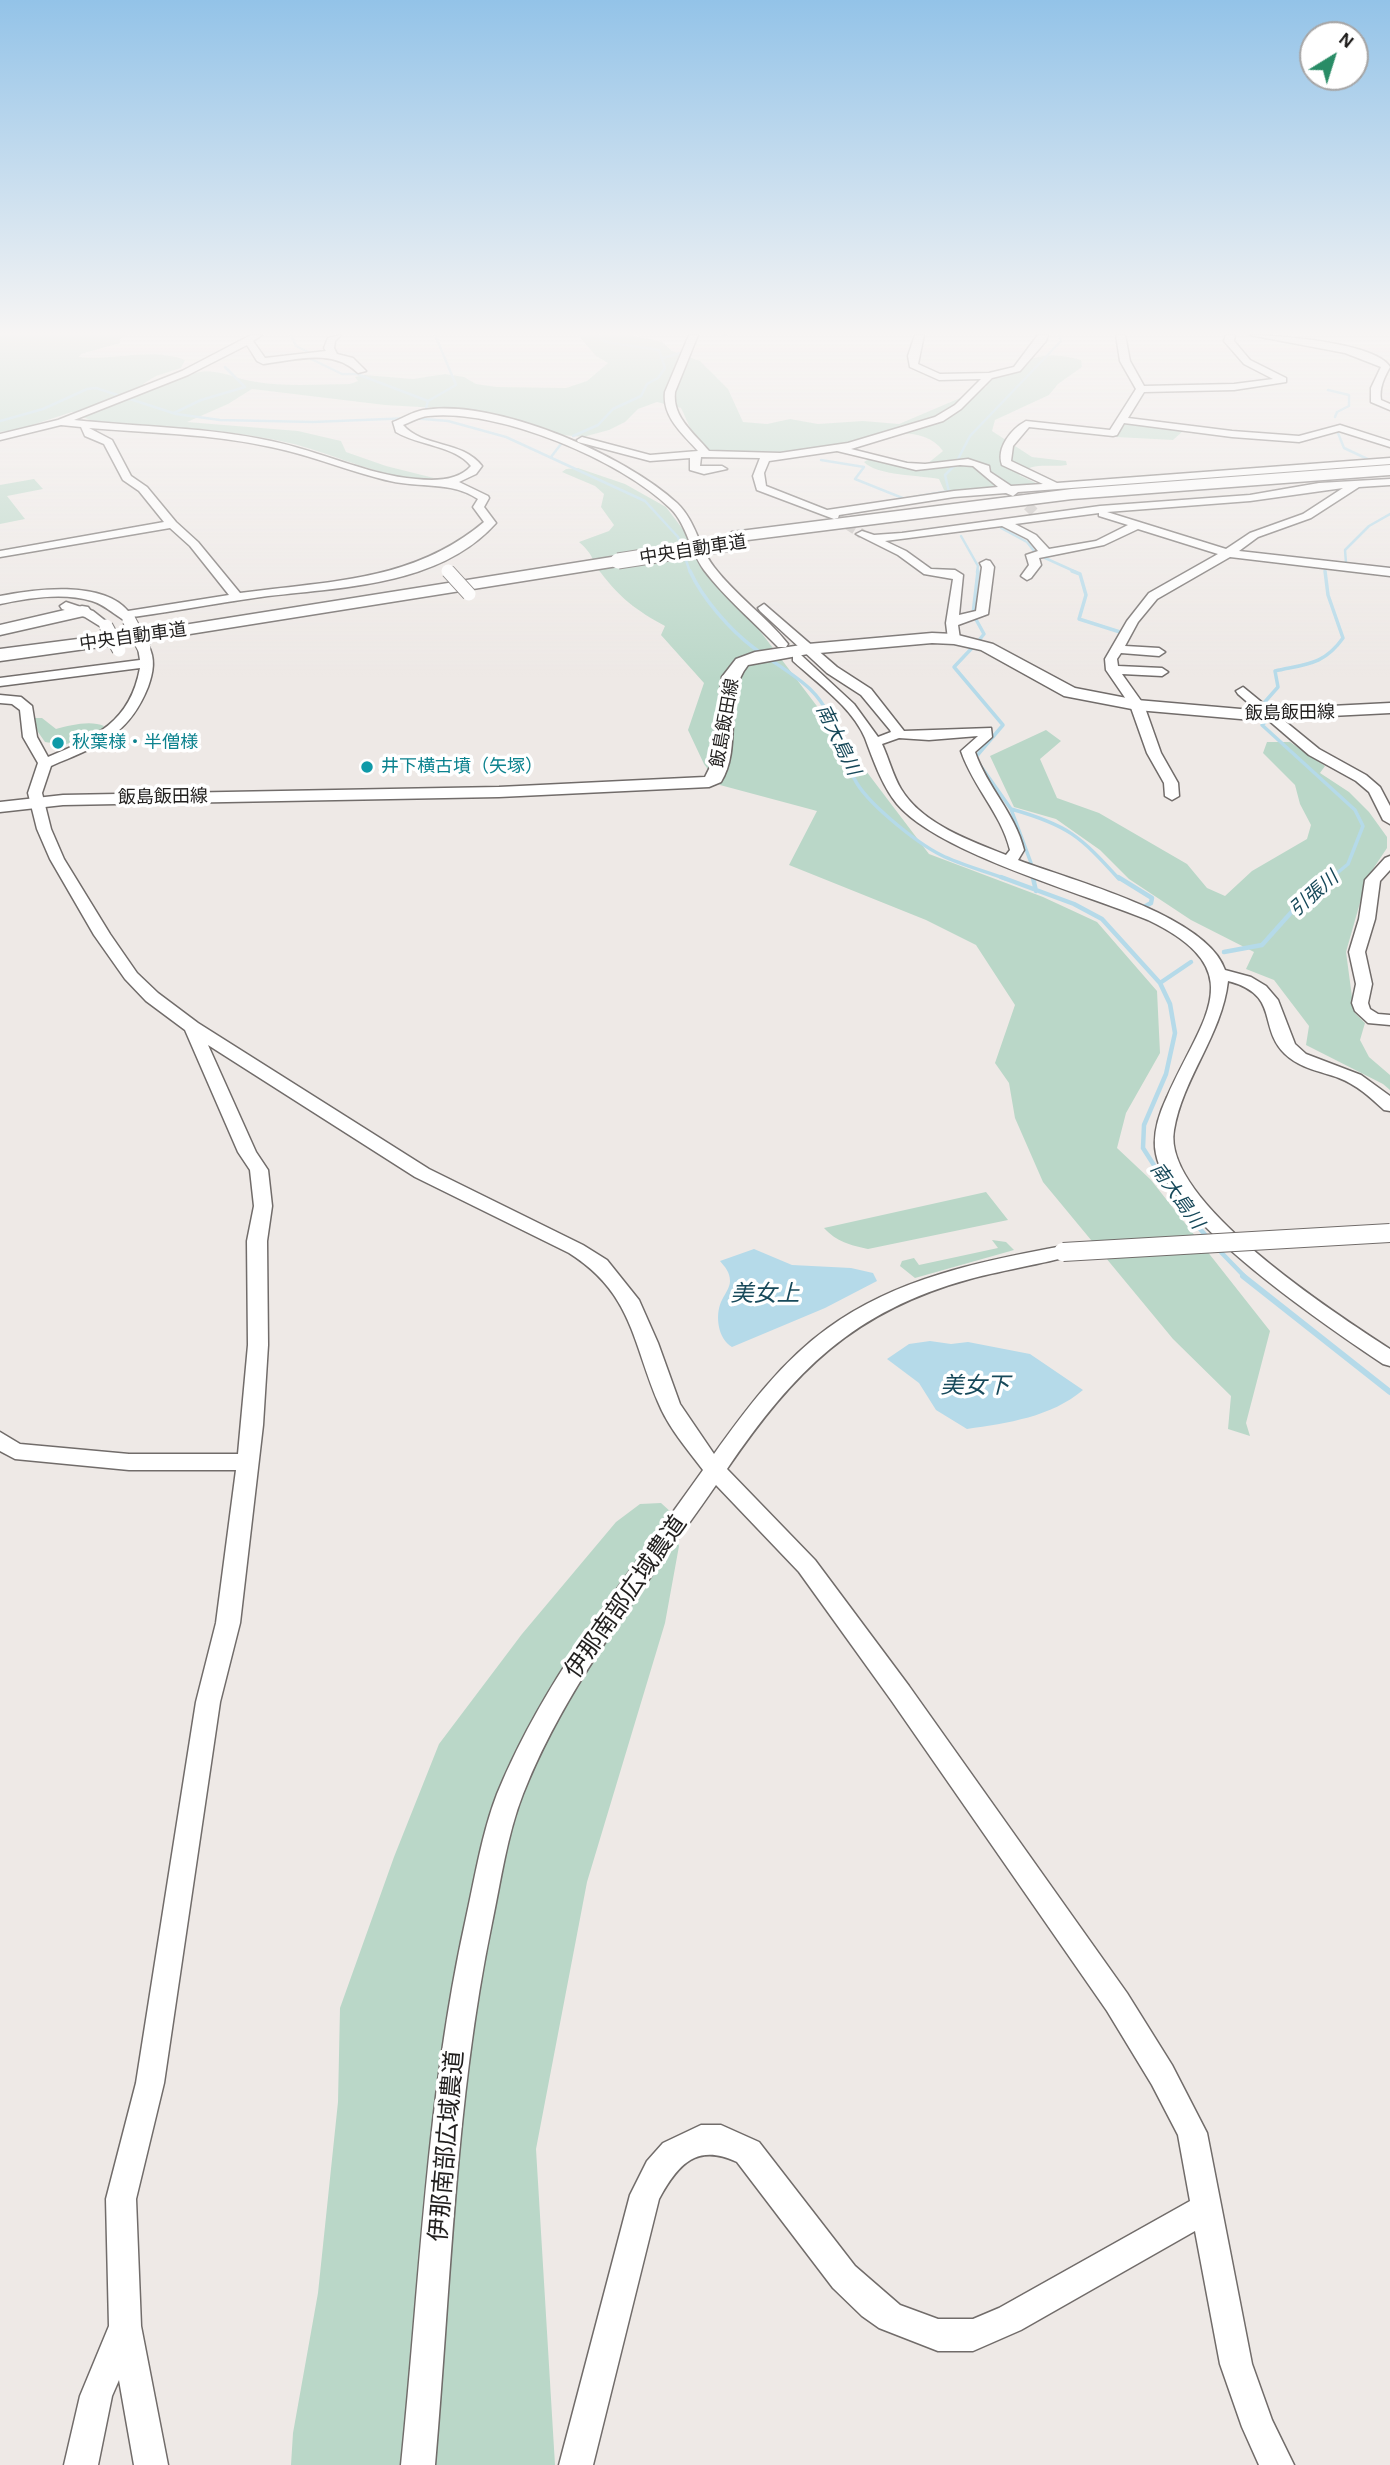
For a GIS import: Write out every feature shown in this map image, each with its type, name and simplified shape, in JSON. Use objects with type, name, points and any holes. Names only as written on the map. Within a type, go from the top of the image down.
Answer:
[{"type":"highway","name":"中央自動車道","points":[[32,647],[275,616],[736,540],[1388,465]]},
{"type":"highway","points":[[0,631],[82,611]]},
{"type":"highway","points":[[0,647],[32,647]]},
{"type":"highway","points":[[0,656],[32,647]]},
{"type":"main road","name":"飯島飯田線","points":[[0,807],[35,801],[499,792],[709,782],[715,778],[720,765],[730,677],[742,662],[779,649],[802,654],[932,638],[953,631],[997,650],[1070,692],[1137,705],[1269,715],[1390,708]]},
{"type":"street","points":[[112,450],[127,478],[143,489],[194,544],[237,597]]},
{"type":"street","points":[[296,450],[413,482],[446,481],[475,470],[477,466],[473,460],[451,450]]},
{"type":"street","points":[[586,450],[629,471],[674,505],[688,523],[706,565],[779,649]]},
{"type":"street","points":[[617,450],[650,458],[778,455]]},
{"type":"street","points":[[699,450],[701,455]]},
{"type":"street","points":[[819,450],[765,458],[756,470],[761,488],[830,514],[954,494],[1013,492],[1056,485],[1130,483],[1388,465]]},
{"type":"street","points":[[837,450],[918,468],[959,461],[985,468],[1130,483]]},
{"type":"street","points":[[1006,450],[1006,463],[1056,485]]},
{"type":"street","points":[[701,455],[694,468],[704,471],[722,469]]},
{"type":"street","points":[[756,470],[779,468]]},
{"type":"street","points":[[985,468],[985,472],[1013,492]]},
{"type":"street","points":[[128,618],[237,597],[373,578],[438,559],[464,545],[490,523],[478,507],[484,498],[446,481]]},
{"type":"street","points":[[953,631],[959,578],[955,574],[928,572],[902,553],[867,536],[1005,523],[1038,514],[1250,498],[1319,486],[1390,482]]},
{"type":"street","points":[[1172,796],[1171,783],[1154,753],[1137,705],[1112,670],[1111,659],[1133,621],[1153,596],[1254,535],[1307,516],[1356,484]]},
{"type":"street","points":[[1092,511],[1228,553],[1390,572]]},
{"type":"street","points":[[1005,523],[1032,537],[1046,554]]},
{"type":"street","points":[[0,554],[173,524]]},
{"type":"street","points":[[1027,576],[1035,565],[1032,555],[1089,548],[1120,536],[1138,524]]},
{"type":"street","points":[[438,559],[469,594]]},
{"type":"street","points":[[953,631],[968,616],[982,614],[988,567],[986,563]]},
{"type":"street","points":[[733,577],[866,727],[895,793],[911,810],[953,836],[1167,925],[1206,951],[1220,974],[1215,1014],[1169,1114],[1163,1144],[1173,1175],[1197,1204],[1260,1264],[1320,1314],[1390,1359]]},
{"type":"street","points":[[0,600],[33,593],[86,596],[108,602],[128,618],[144,648],[147,663],[130,713],[119,728],[45,764],[36,784],[35,801],[57,859],[102,935],[131,976],[152,997],[192,1027],[422,1173],[576,1249],[600,1265],[629,1300],[648,1343],[669,1404],[684,1430],[715,1469],[807,1566],[900,1693],[1117,2002],[1162,2075],[1192,2133],[1236,2364],[1258,2427],[1277,2465]]},
{"type":"street","points":[[944,605],[949,598],[956,597]]},
{"type":"street","points":[[0,614],[39,604],[61,605],[82,611],[106,626],[119,650],[117,657],[104,662],[0,676]]},
{"type":"street","points":[[1118,649],[1159,652]]},
{"type":"street","points":[[802,654],[866,692],[897,729],[898,734]]},
{"type":"street","points":[[0,682],[30,676],[147,663]]},
{"type":"street","points":[[1112,670],[1162,672]]},
{"type":"street","points":[[1243,691],[1314,752],[1361,778],[1375,790],[1390,820]]},
{"type":"street","points":[[0,699],[16,700],[25,705],[30,737],[45,764]]},
{"type":"street","points":[[873,743],[898,734],[914,738],[986,731],[985,737],[968,751],[971,763],[1006,815],[1017,850],[1010,860]]},
{"type":"street","points":[[1390,862],[1373,880],[1367,919],[1357,952],[1364,984],[1360,1003],[1363,1011],[1374,1019],[1390,1020]]},
{"type":"street","points":[[1220,974],[1254,984],[1268,994],[1288,1046],[1300,1058],[1362,1082],[1390,1106]]},
{"type":"street","points":[[151,2465],[125,2326],[121,2199],[150,2083],[208,1702],[228,1623],[252,1425],[258,1345],[257,1241],[263,1206],[258,1170],[192,1027]]},
{"type":"street","name":"伊那南部広域農道","points":[[418,2465],[430,2354],[447,2109],[469,1960],[509,1796],[554,1701],[593,1640],[775,1390],[810,1352],[846,1327],[916,1290],[991,1267],[1063,1252],[1390,1233]]},
{"type":"street","points":[[0,1440],[15,1451],[129,1462],[246,1462]]},
{"type":"street","points":[[576,2465],[645,2195],[658,2171],[674,2153],[701,2139],[721,2139],[748,2152],[844,2277],[873,2305],[890,2317],[938,2335],[973,2335],[1010,2319],[1208,2207]]},
{"type":"street","points":[[81,2465],[96,2396],[125,2326]]},
{"type":"green space","points":[[314,450],[345,450],[386,466],[434,478],[418,479],[382,472]]},
{"type":"green space","points":[[708,450],[801,450],[755,454],[719,454]]},
{"type":"green space","points":[[1021,450],[1032,457],[1066,461],[1067,465],[1035,466],[1024,471],[1019,475],[1038,484],[1031,486],[955,493],[944,490],[939,479],[879,470],[864,462],[886,458],[927,464],[943,451]]},
{"type":"green space","points":[[578,468],[625,484],[666,507],[929,854],[1043,897],[1097,922],[1157,991],[1160,1053],[1126,1113],[1117,1148],[1151,1180],[1270,1331],[1246,1423],[1250,1436],[1228,1429],[1231,1396],[1173,1339],[1043,1182],[1015,1118],[1009,1083],[995,1063],[1015,1005],[976,945],[926,920],[789,865],[817,811],[720,785],[704,764],[688,730],[704,683],[661,635],[665,626],[622,597],[579,542],[609,531],[614,525],[601,507],[604,494],[595,486],[562,472]]},
{"type":"green space","points":[[34,479],[43,489],[7,496],[25,519],[0,524],[0,485]]},
{"type":"green space","points":[[33,718],[42,718],[56,729],[87,723],[104,726],[101,731],[64,745],[45,742]]},
{"type":"green space","points":[[1046,730],[1061,741],[1040,759],[1057,798],[1099,813],[1187,864],[1207,888],[1225,896],[1252,871],[1307,839],[1311,825],[1300,804],[1295,785],[1263,753],[1267,742],[1290,742],[1325,766],[1320,773],[1349,792],[1369,812],[1387,837],[1387,848],[1367,878],[1346,952],[1354,1012],[1365,1023],[1360,1040],[1369,1057],[1390,1075],[1390,1090],[1306,1045],[1309,1026],[1274,980],[1246,969],[1254,952],[1191,920],[1129,879],[1100,850],[1056,819],[1014,807],[990,756]]},
{"type":"green space","points":[[986,1192],[1008,1220],[868,1249],[844,1242],[824,1228]]},
{"type":"green space","points":[[992,1240],[1006,1242],[1014,1250],[915,1278],[900,1266],[902,1261],[914,1258],[919,1265],[998,1248]]},
{"type":"green space","points":[[661,1503],[672,1513],[679,1546],[665,1623],[587,1882],[536,2149],[555,2465],[291,2465],[293,2433],[318,2293],[338,2102],[340,2008],[394,1857],[439,1744],[522,1634],[616,1522],[640,1504]]},
{"type":"water","name":"美女上","points":[[754,1249],[792,1265],[851,1268],[873,1273],[877,1281],[825,1308],[732,1347],[724,1339],[718,1320],[719,1308],[730,1281],[728,1272],[720,1261]]},
{"type":"water","name":"美女下","points":[[930,1341],[951,1344],[968,1342],[1030,1354],[1083,1390],[1043,1413],[967,1429],[936,1410],[919,1383],[887,1359],[909,1344]]},
{"type":"waterway","name":"南大島川","points":[[534,450],[645,501],[678,537],[690,572]]},
{"type":"waterway","points":[[551,457],[556,450]]},
{"type":"waterway","points":[[958,459],[963,450]]},
{"type":"waterway","name":"引張川","points":[[1348,450],[1374,462]]},
{"type":"waterway","points":[[821,460],[864,467],[855,479],[905,499]]},
{"type":"waterway","points":[[949,491],[945,475],[954,466]]},
{"type":"waterway","points":[[914,497],[949,491]]},
{"type":"waterway","name":"引張川","points":[[1342,565],[1346,563],[1345,550],[1369,526],[1390,514]]},
{"type":"waterway","points":[[1001,528],[1027,542],[1034,551]]},
{"type":"waterway","points":[[961,536],[978,566],[977,572]]},
{"type":"waterway","points":[[1045,558],[1076,572]]},
{"type":"waterway","name":"南大島川","points":[[690,571],[709,602],[736,632],[803,683],[819,699],[831,720],[854,778],[880,810],[906,832],[941,855],[1006,879]]},
{"type":"waterway","points":[[978,571],[973,614],[984,634],[980,639]]},
{"type":"waterway","points":[[1072,571],[1080,574],[1086,595],[1079,619],[1120,632]]},
{"type":"waterway","name":"引張川","points":[[1268,708],[1263,704],[1278,687],[1275,671],[1314,662],[1329,654],[1343,638],[1328,595],[1325,571]]},
{"type":"waterway","points":[[972,648],[954,667],[1003,725],[975,758],[1011,809]]},
{"type":"waterway","name":"引張川","points":[[1268,720],[1262,725],[1355,810],[1363,826],[1348,864],[1330,879]]},
{"type":"waterway","points":[[1011,809],[1046,821],[1072,834],[1094,852],[1119,879]]},
{"type":"waterway","points":[[1011,809],[1031,863]]},
{"type":"waterway","name":"南大島川","points":[[1001,877],[1036,890]]},
{"type":"waterway","points":[[1118,877],[1152,898],[1151,903],[1144,907]]},
{"type":"waterway","name":"引張川","points":[[1224,952],[1262,945],[1296,907],[1332,877]]},
{"type":"waterway","points":[[1033,878],[1036,890]]},
{"type":"waterway","name":"南大島川","points":[[1036,890],[1074,904],[1102,919],[1160,983]]},
{"type":"waterway","name":"引張川","points":[[1160,983],[1191,962]]},
{"type":"waterway","name":"南大島川","points":[[1160,983],[1170,1004],[1175,1033],[1166,1074],[1144,1125],[1143,1148],[1182,1209],[1209,1239]]},
{"type":"waterway","name":"南大島川","points":[[1215,1246],[1245,1277]]},
{"type":"waterway","name":"南大島川","points":[[1243,1276],[1390,1392]]},
{"type":"tunnel","points":[[1017,495],[1034,512]]},
{"type":"tunnel","points":[[834,516],[862,534]]},
{"type":"place","name":"秋葉様・半僧様","points":[[58,743]]},
{"type":"place","name":"井下横古墳（矢塚）","points":[[367,767]]}]
